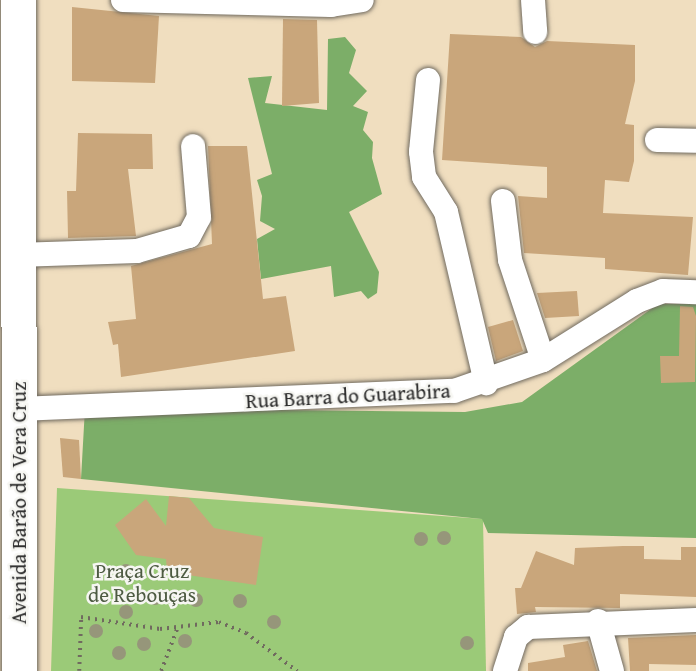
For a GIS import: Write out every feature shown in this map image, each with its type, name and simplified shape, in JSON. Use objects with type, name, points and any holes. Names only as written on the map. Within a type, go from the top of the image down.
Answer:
[{"type":"highway","name":"Avenida Barão de Vera Cruz","points":[[18,0],[19,409],[10,472],[19,671]]},
{"type":"street","points":[[123,0],[331,5],[362,0]]},
{"type":"street","points":[[533,0],[535,32]]},
{"type":"street","points":[[428,80],[421,152],[424,177],[446,212],[486,383]]},
{"type":"street","points":[[657,140],[696,141]]},
{"type":"street","points":[[17,255],[137,251],[189,236],[199,217],[193,146]]},
{"type":"street","points":[[503,201],[510,260],[542,360]]},
{"type":"street","name":"Rua Barra do Guarabira","points":[[19,409],[425,395],[486,383],[542,360],[637,301],[663,291],[696,292]]},
{"type":"street","points":[[505,671],[516,637],[540,625],[598,621],[696,620]]},
{"type":"street","points":[[598,621],[612,671]]},
{"type":"path","points":[[79,671],[81,617],[160,629],[219,622],[246,634],[290,669],[297,671]]},
{"type":"path","points":[[161,671],[178,626]]},
{"type":"green space","points":[[345,37],[356,50],[349,73],[367,91],[353,106],[368,112],[363,130],[373,142],[372,158],[382,194],[349,212],[379,272],[377,293],[368,299],[361,291],[334,297],[331,266],[261,279],[257,239],[275,229],[260,221],[262,196],[257,180],[272,174],[248,78],[272,76],[265,103],[327,110],[328,39]]},
{"type":"green space","points":[[658,304],[696,304],[696,538],[488,533],[482,519],[81,479],[85,408],[465,412],[522,402]]},
{"type":"green space","name":"Praça Cruz de Rebouças","points":[[57,488],[483,519],[486,671],[51,671]]},
{"type":"building","points":[[72,7],[159,16],[155,83],[72,81]]},
{"type":"building","points":[[283,19],[317,20],[319,103],[282,106]]},
{"type":"building","points":[[450,34],[521,37],[535,47],[547,41],[635,45],[635,81],[625,124],[634,125],[634,161],[629,182],[605,180],[603,213],[693,217],[688,275],[605,269],[605,258],[524,253],[518,196],[547,198],[547,167],[442,160]]},
{"type":"building","points":[[78,133],[152,134],[153,169],[128,169],[136,236],[68,238],[67,191],[76,191]]},
{"type":"building","points":[[208,146],[247,146],[263,299],[286,296],[295,351],[121,377],[118,344],[113,345],[108,322],[136,319],[131,266],[212,244]]},
{"type":"building","points":[[577,291],[579,316],[545,318],[537,293]]},
{"type":"building","points":[[680,306],[693,307],[696,316],[695,382],[661,383],[660,356],[679,356]]},
{"type":"building","points":[[513,320],[523,351],[496,361],[488,327]]},
{"type":"building","points":[[60,438],[79,440],[81,479],[63,477]]},
{"type":"building","points":[[169,496],[189,498],[214,528],[263,537],[256,585],[167,572],[166,559],[136,555],[115,525],[146,499],[166,526]]},
{"type":"building","points":[[644,546],[644,559],[681,560],[681,547],[696,547],[696,597],[620,594],[620,608],[535,607],[536,612],[517,614],[515,588],[521,588],[536,551],[574,565],[575,548]]},
{"type":"building","points":[[696,635],[696,665],[649,664],[649,671],[630,671],[628,638]]},
{"type":"building","points":[[588,641],[597,671],[528,671],[528,663],[565,657],[563,645]]}]
